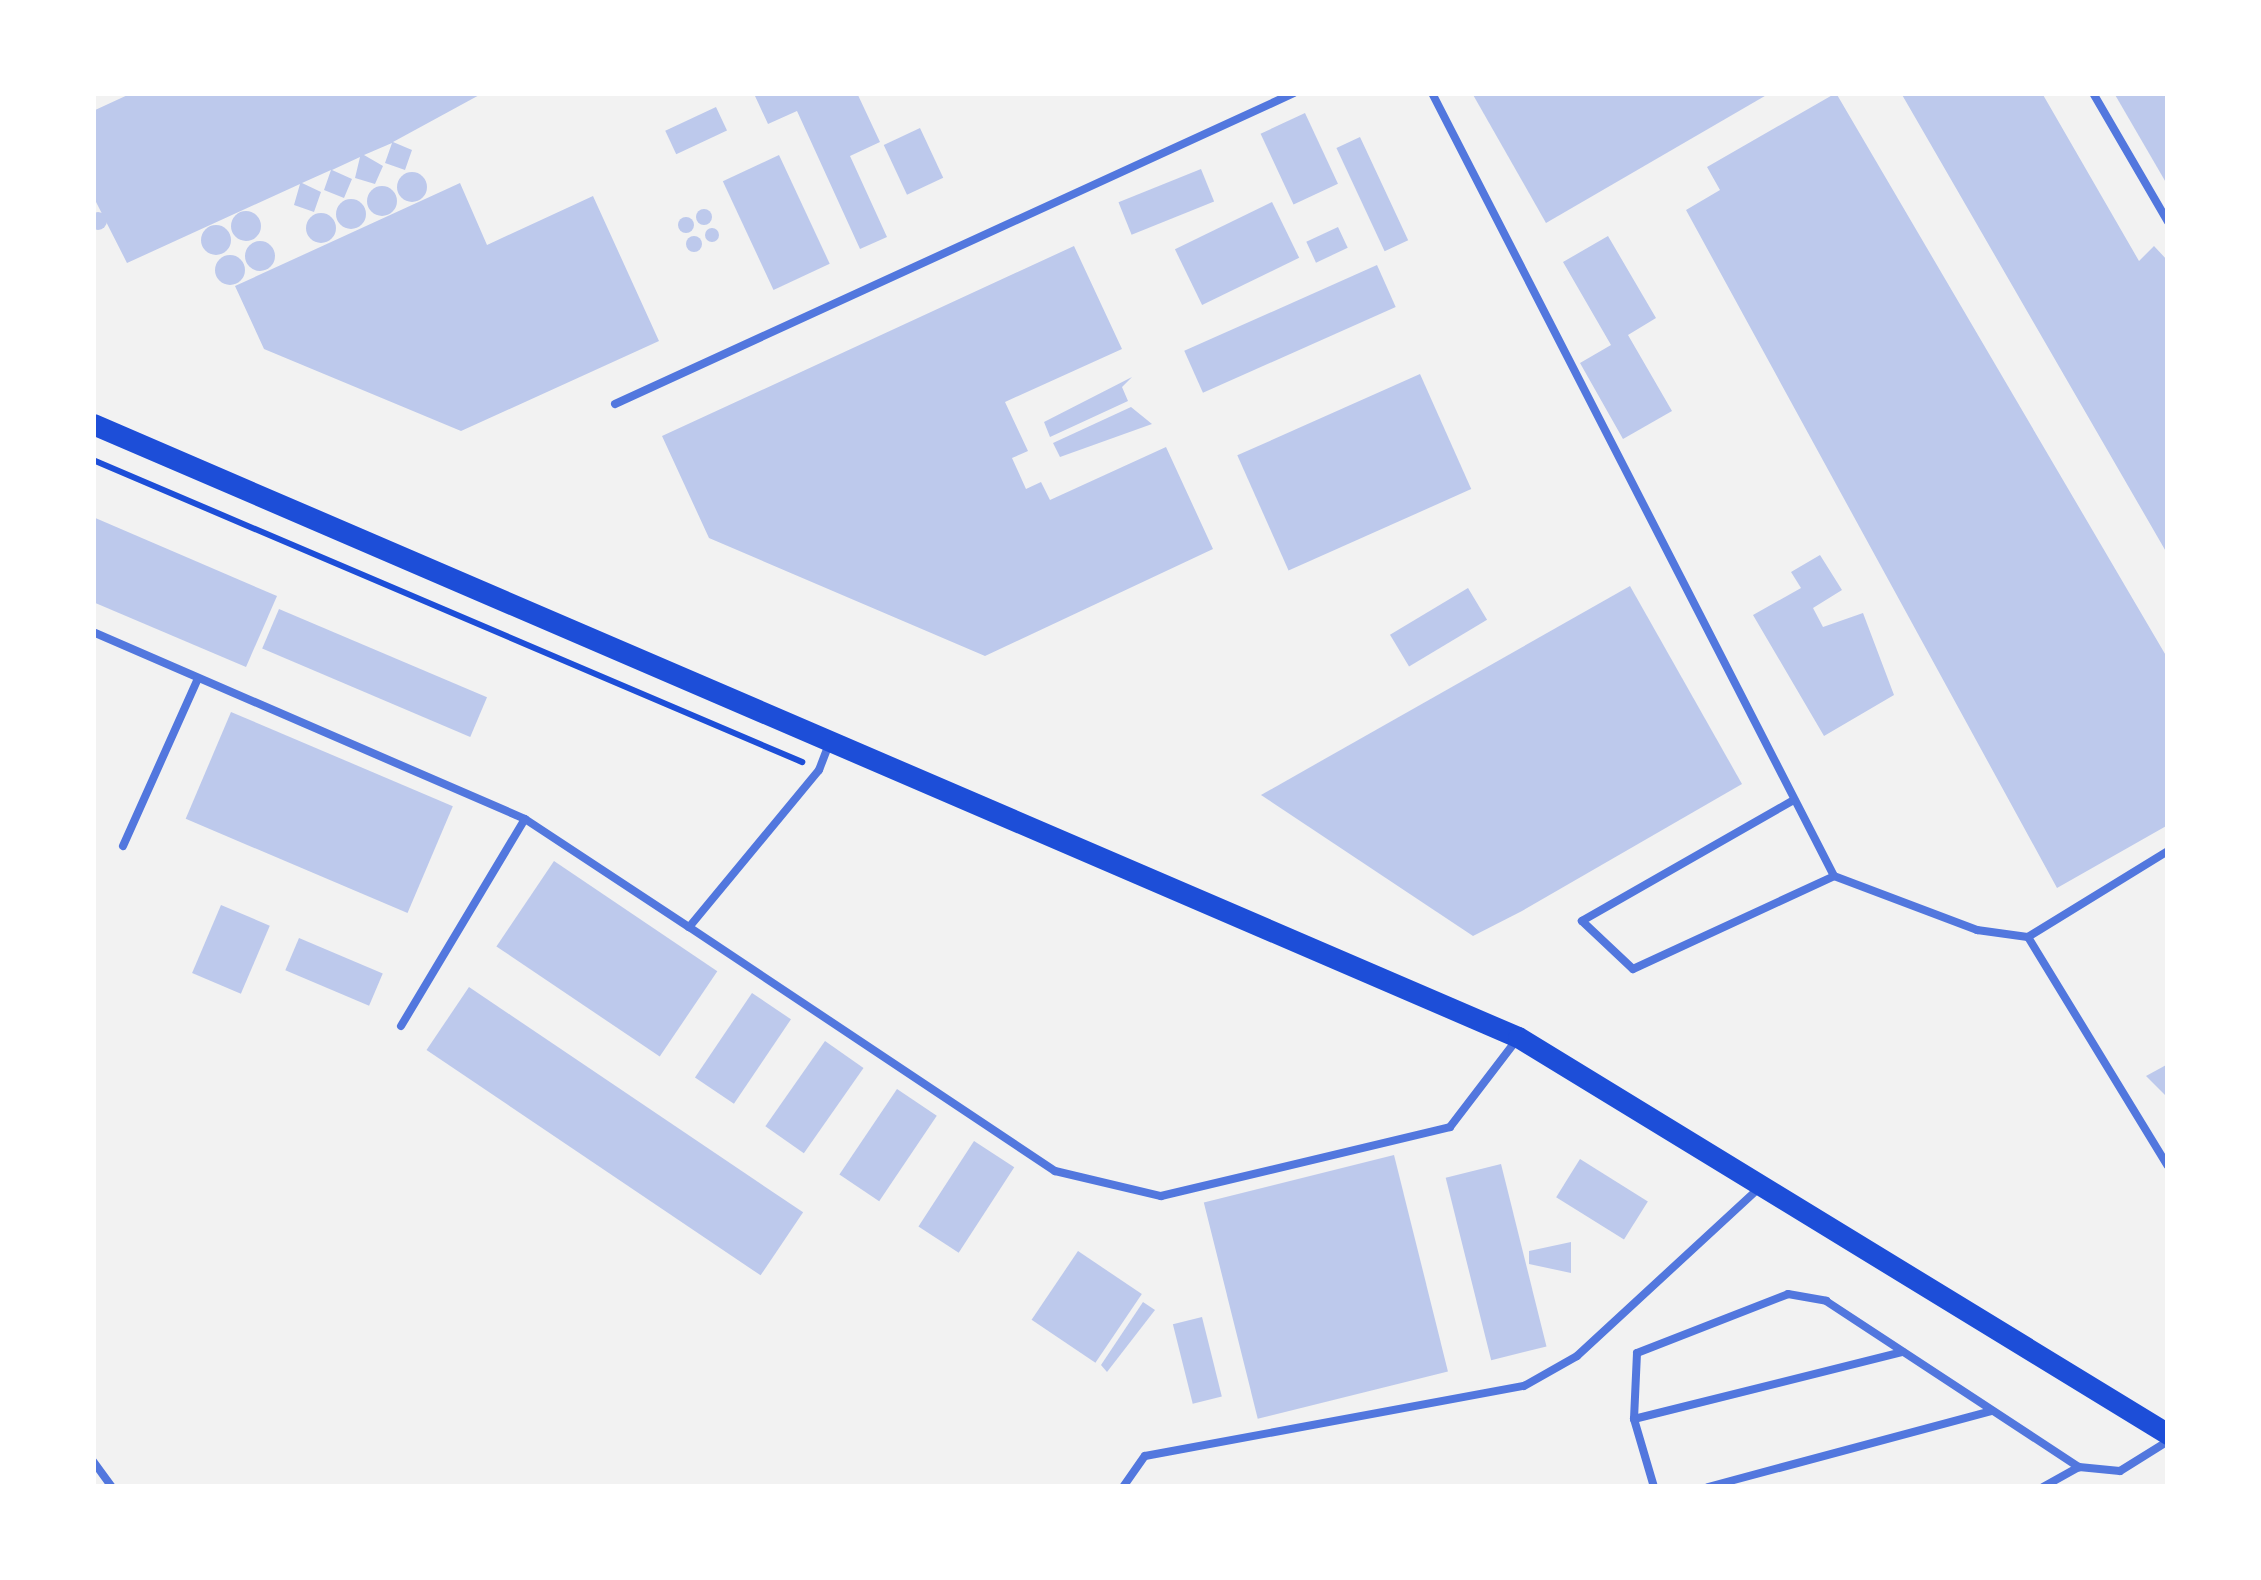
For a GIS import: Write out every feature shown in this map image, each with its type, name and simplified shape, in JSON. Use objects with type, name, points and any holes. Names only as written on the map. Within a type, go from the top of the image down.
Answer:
[{"type":"main road","points":[[93,424],[1519,1037],[1767,1180],[2168,1437]]},
{"type":"lane","points":[[615,404],[1294,93]]},
{"type":"lane","points":[[1432,93],[1834,876],[2028,937],[2168,851]]},
{"type":"lane","points":[[2092,93],[2168,222]]},
{"type":"lane","points":[[93,632],[525,820],[1055,1171],[1105,1190],[1161,1196],[1450,1127],[1519,1037]]},
{"type":"lane","points":[[123,846],[198,678]]},
{"type":"lane","points":[[689,927],[820,770],[831,738]]},
{"type":"lane","points":[[1792,802],[1582,921],[1633,969],[1834,876]]},
{"type":"lane","points":[[401,1026],[525,820]]},
{"type":"lane","points":[[2028,937],[2168,1166]]},
{"type":"lane","points":[[1123,1487],[1145,1456],[1524,1386],[1577,1356],[1767,1180]]},
{"type":"lane","points":[[1654,1487],[1634,1419],[1637,1353],[1788,1294],[1826,1301],[2079,1467],[2120,1471],[2168,1437]]},
{"type":"lane","points":[[1634,1419],[1903,1352]]},
{"type":"lane","points":[[1708,1487],[1993,1410]]},
{"type":"lane","points":[[93,1461],[112,1487]]},
{"type":"lane","points":[[2043,1487],[2079,1467]]},
{"type":"path","points":[[93,460],[820,770]]},
{"type":"building","points":[[132,93],[483,93],[393,142],[412,150],[405,170],[385,163],[392,143],[364,155],[383,166],[375,184],[355,178],[360,157],[332,170],[352,179],[344,198],[324,190],[331,170],[302,183],[321,192],[314,212],[294,205],[300,184],[127,263],[95,200],[93,111]]},
{"type":"building","points":[[857,93],[880,142],[850,156],[887,237],[860,249],[797,111],[768,124],[755,96]]},
{"type":"building","points":[[1472,93],[1770,93],[1546,223]]},
{"type":"building","points":[[1836,93],[2168,659],[2168,825],[2057,888],[1686,210],[1720,190],[1707,167]]},
{"type":"building","points":[[1901,93],[2042,93],[2139,261],[2154,246],[2168,261],[2168,555]]},
{"type":"building","points":[[2114,93],[2168,93],[2168,186]]},
{"type":"building","points":[[716,107],[727,131],[676,154],[665,131]]},
{"type":"building","points":[[1305,113],[1338,184],[1294,204],[1261,134]]},
{"type":"building","points":[[920,128],[943,178],[907,195],[884,145]]},
{"type":"building","points":[[1360,137],[1408,240],[1385,251],[1336,148]]},
{"type":"building","points":[[779,155],[830,264],[774,290],[723,181]]},
{"type":"building","points":[[1201,169],[1214,201],[1132,235],[1118,202]]},
{"type":"building","points":[[412,172],[423,176],[427,187],[423,198],[412,202],[401,198],[397,187],[401,176]]},
{"type":"building","points":[[460,183],[487,245],[593,196],[659,341],[461,431],[264,349],[235,286]]},
{"type":"building","points":[[382,186],[393,190],[397,201],[393,212],[382,216],[371,212],[367,201],[371,190]]},
{"type":"building","points":[[351,199],[366,214],[351,229],[336,214]]},
{"type":"building","points":[[1272,202],[1299,258],[1202,305],[1175,249]]},
{"type":"building","points":[[704,209],[712,217],[704,225],[696,217]]},
{"type":"building","points":[[246,211],[257,215],[261,226],[257,237],[246,241],[235,237],[231,226],[235,215]]},
{"type":"building","points":[[98,212],[107,221],[98,230],[89,221]]},
{"type":"building","points":[[321,213],[332,217],[336,228],[332,239],[321,243],[310,239],[306,228],[310,217]]},
{"type":"building","points":[[686,217],[694,225],[686,233],[678,225]]},
{"type":"building","points":[[216,225],[227,229],[231,240],[227,251],[216,255],[205,251],[201,240],[205,229]]},
{"type":"building","points":[[1338,227],[1348,248],[1316,263],[1306,242]]},
{"type":"building","points":[[712,228],[719,235],[712,242],[705,235]]},
{"type":"building","points":[[694,236],[702,244],[694,252],[686,244]]},
{"type":"building","points":[[1608,236],[1656,318],[1628,335],[1672,411],[1623,439],[1580,363],[1611,345],[1563,262]]},
{"type":"building","points":[[260,241],[271,245],[275,256],[271,267],[260,271],[249,267],[245,256],[249,245]]},
{"type":"building","points":[[1074,246],[1122,349],[1005,402],[1028,451],[1012,458],[1026,489],[1041,482],[1050,500],[1166,447],[1213,549],[985,656],[709,538],[662,436]]},
{"type":"building","points":[[230,255],[241,259],[245,270],[241,281],[230,285],[219,281],[215,270],[219,259]]},
{"type":"building","points":[[1377,265],[1396,307],[1203,393],[1184,351]]},
{"type":"building","points":[[1420,374],[1471,489],[1289,570],[1237,455]]},
{"type":"building","points":[[1132,377],[1122,387],[1128,401],[1050,437],[1044,422]]},
{"type":"building","points":[[1131,407],[1152,424],[1060,457],[1053,443]]},
{"type":"building","points":[[93,517],[277,596],[246,667],[93,602]]},
{"type":"building","points":[[1820,555],[1842,590],[1813,608],[1823,627],[1863,613],[1894,695],[1824,736],[1753,615],[1801,588],[1791,572]]},
{"type":"building","points":[[1630,586],[1742,784],[1522,911],[1473,936],[1261,795]]},
{"type":"building","points":[[1468,588],[1487,620],[1409,667],[1390,635]]},
{"type":"building","points":[[279,609],[487,697],[470,737],[262,649]]},
{"type":"building","points":[[231,712],[453,806],[408,913],[186,819]]},
{"type":"building","points":[[554,861],[717,971],[660,1057],[496,946]]},
{"type":"building","points":[[221,905],[270,926],[241,994],[192,973]]},
{"type":"building","points":[[299,938],[383,974],[369,1006],[285,970]]},
{"type":"building","points":[[469,987],[803,1212],[761,1275],[427,1050]]},
{"type":"building","points":[[752,993],[791,1019],[734,1104],[695,1078]]},
{"type":"building","points":[[825,1041],[864,1068],[804,1153],[765,1126]]},
{"type":"building","points":[[2168,1064],[2168,1098],[2146,1076]]},
{"type":"building","points":[[897,1089],[937,1116],[879,1201],[839,1174]]},
{"type":"building","points":[[974,1141],[1014,1167],[959,1253],[918,1227]]},
{"type":"building","points":[[1394,1155],[1448,1371],[1258,1419],[1204,1202]]},
{"type":"building","points":[[1580,1159],[1648,1201],[1624,1240],[1556,1197]]},
{"type":"building","points":[[1501,1164],[1546,1346],[1491,1360],[1446,1178]]},
{"type":"building","points":[[1571,1242],[1571,1273],[1529,1264],[1529,1251]]},
{"type":"building","points":[[1078,1251],[1142,1294],[1095,1363],[1032,1320]]},
{"type":"building","points":[[1143,1302],[1155,1310],[1107,1372],[1101,1365]]},
{"type":"building","points":[[1202,1317],[1222,1397],[1193,1404],[1173,1324]]}]
